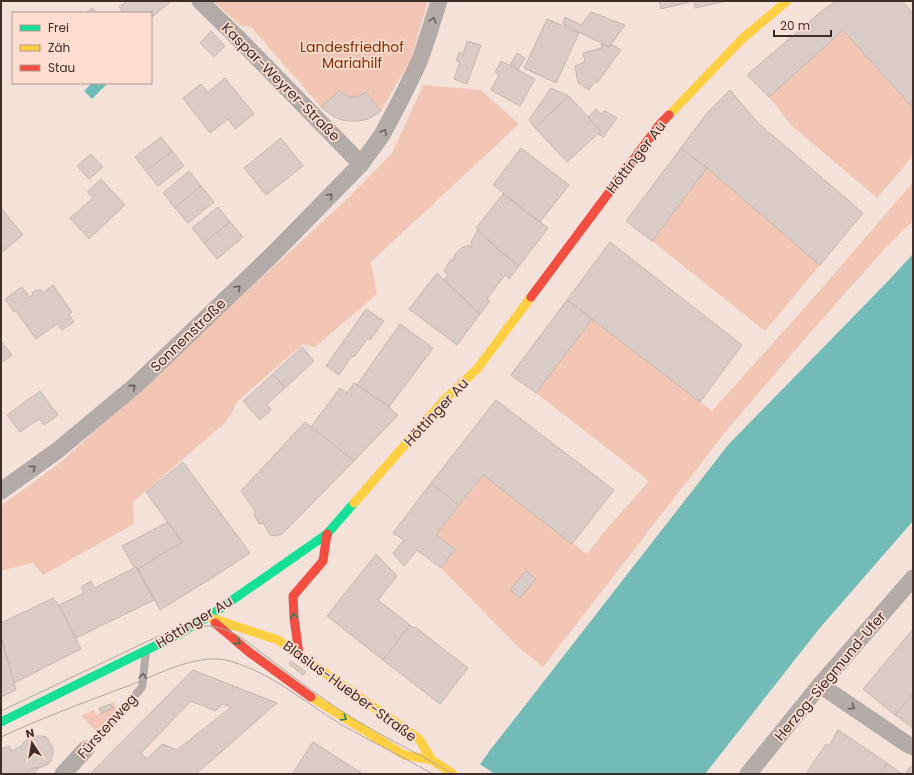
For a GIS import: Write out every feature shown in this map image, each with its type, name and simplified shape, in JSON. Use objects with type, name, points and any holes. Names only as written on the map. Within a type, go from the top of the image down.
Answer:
[{"type":"street","name":"Kaspar-Weyrer-Straße","points":[[200,1],[361,164]]},
{"type":"street","name":"Sonnenstraße","points":[[1,491],[58,450],[136,385],[274,253],[361,164],[382,135],[406,90],[428,39],[439,1]]},
{"type":"street","name":"Höttinger Au","points":[[1,722],[181,633],[208,617],[327,534],[444,400],[477,369],[660,124],[743,38],[787,1]]},
{"type":"street","points":[[299,654],[294,618],[293,596],[323,561],[327,534]]},
{"type":"street","name":"Herzog-Siegmund-Ufer","points":[[748,774],[820,685],[913,578]]},
{"type":"street","name":"Blasius-Hueber-Straße","points":[[208,617],[278,640],[418,739],[432,760]]},
{"type":"street","name":"Blasius-Hueber-Straße","points":[[208,617],[249,652],[304,693],[404,755],[432,760]]},
{"type":"street","points":[[820,685],[913,747]]},
{"type":"street","name":"Fürstenweg","points":[[64,774],[86,749]]},
{"type":"street","points":[[432,760],[453,774]]},
{"type":"lane","name":"Fürstenweg","points":[[86,749],[105,732],[142,687],[146,650]]},
{"type":"green space","name":"Landesfriedhof Mariahilf","points":[[213,1],[428,1],[410,61],[381,111],[321,107],[251,27],[241,26]]},
{"type":"green space","points":[[843,30],[913,108],[913,156],[877,198],[791,125],[769,97]]},
{"type":"green space","points":[[423,85],[481,90],[519,124],[371,262],[377,294],[315,347],[303,344],[238,401],[226,422],[133,502],[134,524],[43,575],[33,563],[1,571],[1,506],[62,461],[345,201],[392,153]]},
{"type":"green space","points":[[707,168],[820,265],[765,331],[652,241]]},
{"type":"green space","points":[[913,182],[913,221],[888,245],[727,430],[543,667],[517,646],[441,568],[455,549],[436,535],[483,475],[587,554],[604,532],[649,481],[536,393],[592,319],[712,411],[809,303]]},
{"type":"green space","points":[[114,702],[117,711],[98,731],[95,730],[82,717],[83,715],[94,710],[96,715],[112,709],[111,703]]},
{"type":"water","points":[[91,84],[107,84],[92,99],[84,91]]},
{"type":"water","points":[[913,254],[913,521],[819,629],[705,774],[473,774],[728,445]]},
{"type":"pier","points":[[478,763],[495,774],[471,774]]},
{"type":"building","points":[[125,1],[170,2],[152,17],[152,12],[123,12],[119,7],[126,2]]},
{"type":"building","points":[[659,1],[694,1],[661,9]]},
{"type":"building","points":[[694,1],[726,1],[695,8]]},
{"type":"building","points":[[836,1],[902,1],[913,13],[913,108],[843,30],[769,97],[747,75],[823,10]]},
{"type":"building","points":[[92,8],[96,12],[87,12]]},
{"type":"building","points":[[591,12],[625,25],[609,47],[563,24],[565,17],[581,25]]},
{"type":"building","points":[[547,19],[579,33],[556,83],[524,68]]},
{"type":"building","points":[[211,31],[225,46],[214,57],[200,43]]},
{"type":"building","points":[[467,41],[481,45],[467,84],[454,79],[460,62],[456,61],[459,52],[463,54]]},
{"type":"building","points":[[601,44],[609,47],[611,44],[621,50],[597,83],[595,81],[589,90],[578,83],[575,66],[585,62],[583,53],[602,48]]},
{"type":"building","points":[[517,53],[525,58],[518,70],[510,65]]},
{"type":"building","points":[[501,61],[535,79],[520,106],[491,90],[499,75],[495,72]]},
{"type":"building","points":[[225,78],[254,114],[235,129],[228,119],[210,133],[183,98],[201,84],[208,92]]},
{"type":"building","points":[[551,88],[569,96],[535,128],[529,120]]},
{"type":"building","points":[[730,90],[758,123],[863,213],[820,265],[707,168],[681,148],[707,113]]},
{"type":"building","points":[[339,91],[352,97],[359,96],[366,92],[381,111],[368,119],[359,121],[342,120],[335,117],[321,107]]},
{"type":"building","points":[[569,96],[601,131],[567,162],[535,128]]},
{"type":"building","points":[[596,109],[601,114],[605,111],[617,118],[603,137],[598,134],[601,131],[588,117]]},
{"type":"building","points":[[161,137],[172,151],[146,171],[135,157]]},
{"type":"building","points":[[281,138],[303,166],[266,195],[244,168]]},
{"type":"building","points":[[521,148],[569,185],[540,222],[493,185]]},
{"type":"building","points":[[681,148],[707,168],[652,241],[626,221]]},
{"type":"building","points":[[172,151],[184,166],[158,186],[146,171]]},
{"type":"building","points":[[91,154],[103,167],[89,179],[77,166]]},
{"type":"building","points":[[189,171],[201,186],[175,208],[163,193]]},
{"type":"building","points":[[101,179],[125,205],[89,239],[70,218],[93,198],[87,192]]},
{"type":"building","points":[[201,186],[214,202],[188,223],[175,208]]},
{"type":"building","points":[[503,194],[548,228],[519,266],[499,250],[476,228]]},
{"type":"building","points":[[218,207],[230,222],[204,243],[192,228]]},
{"type":"building","points":[[1,208],[23,235],[1,253]]},
{"type":"building","points":[[230,222],[243,237],[217,259],[204,243]]},
{"type":"building","points":[[478,230],[519,266],[509,279],[505,275],[487,299],[490,301],[480,314],[444,280],[448,275],[444,271],[451,259],[453,261],[455,254],[461,248],[469,245],[470,247],[472,246],[471,242]]},
{"type":"building","points":[[610,242],[742,345],[700,402],[567,300]]},
{"type":"building","points":[[437,273],[480,314],[457,345],[409,309]]},
{"type":"building","points":[[53,285],[72,312],[69,315],[74,322],[62,330],[57,324],[36,339],[16,311],[14,312],[5,299],[22,287],[30,297],[32,296],[33,292],[41,290],[43,293]]},
{"type":"building","points":[[567,300],[592,319],[536,393],[511,375]]},
{"type":"building","points":[[366,309],[384,321],[370,340],[368,338],[354,357],[352,356],[339,375],[326,366]]},
{"type":"building","points":[[400,324],[433,348],[389,407],[357,385]]},
{"type":"building","points":[[1,341],[12,355],[1,363]]},
{"type":"building","points":[[302,347],[314,361],[285,388],[273,374]]},
{"type":"building","points":[[273,374],[285,388],[267,404],[271,410],[260,420],[243,401]]},
{"type":"building","points":[[354,383],[398,415],[354,461],[311,427],[340,388],[347,393]]},
{"type":"building","points":[[40,391],[58,415],[44,425],[39,419],[20,432],[7,415]]},
{"type":"building","points":[[496,400],[614,490],[572,544],[483,475],[459,505],[431,483]]},
{"type":"building","points":[[305,422],[354,461],[282,534],[277,536],[270,535],[263,523],[259,524],[254,515],[256,512],[241,491]]},
{"type":"building","points":[[183,462],[250,553],[160,610],[138,569],[182,542],[146,492]]},
{"type":"building","points":[[431,483],[459,505],[436,535],[455,549],[441,568],[417,550],[404,566],[393,553],[404,540],[393,533]]},
{"type":"building","points":[[168,522],[182,542],[138,569],[134,567],[122,546]]},
{"type":"building","points":[[376,554],[397,576],[378,600],[410,625],[383,660],[327,616]]},
{"type":"building","points":[[136,567],[154,600],[76,638],[59,605],[84,593],[81,587],[91,581],[94,588]]},
{"type":"building","points":[[526,571],[536,579],[520,598],[510,590]]},
{"type":"building","points":[[53,598],[59,605],[81,649],[14,683],[1,637],[1,623]]},
{"type":"building","points":[[410,625],[414,628],[415,627],[468,668],[440,704],[383,660]]},
{"type":"building","points":[[913,629],[913,694],[895,715],[863,689]]},
{"type":"building","points":[[1,641],[16,690],[1,697]]},
{"type":"building","points":[[291,661],[306,672],[303,675],[289,664]]},
{"type":"building","points":[[193,670],[277,703],[196,774],[90,774]],"holes":[[[191,701],[215,711],[223,704],[231,707],[177,750],[162,744],[147,759],[141,753]]]},
{"type":"building","points":[[913,694],[913,728],[895,715]]},
{"type":"building","points":[[111,704],[113,709],[101,713],[99,708]]},
{"type":"building","points":[[838,730],[887,763],[880,774],[806,774],[826,744],[829,746]]},
{"type":"building","points":[[33,736],[46,737],[49,741],[53,749],[51,761],[47,765],[34,768],[24,774],[1,774],[1,749],[9,746],[12,751]]},
{"type":"building","points":[[313,742],[363,774],[292,774]]},
{"type":"building","points":[[887,763],[902,774],[880,774]]},
{"type":"building","points":[[911,766],[913,767],[913,774],[905,774]]},
{"type":"building","points":[[34,768],[39,768],[33,774],[24,774]]},
{"type":"tram line","points":[[1,711],[167,632],[181,628],[209,626],[229,631],[240,637],[337,708],[380,734],[453,774]]},
{"type":"tram line","points":[[1,737],[163,671],[201,660],[226,660],[264,675],[342,725],[433,774]]},
{"type":"traffic: fast","points":[[208,617],[327,534],[354,503]]},
{"type":"traffic: fast","points":[[1,722],[181,633],[208,617]]},
{"type":"traffic: slow","points":[[669,115],[743,38],[787,1]]},
{"type":"traffic: slow","points":[[354,503],[444,400],[477,369],[531,297]]},
{"type":"traffic: slow","points":[[208,617],[278,640],[419,739],[432,760],[453,774]]},
{"type":"traffic: slow","points":[[311,697],[404,755],[432,760]]},
{"type":"traffic: jam","points":[[531,297],[660,124],[669,115]]},
{"type":"traffic: jam","points":[[299,654],[294,618],[293,596],[323,561],[327,534]]},
{"type":"traffic: jam","points":[[215,623],[249,652],[311,697]]}]
